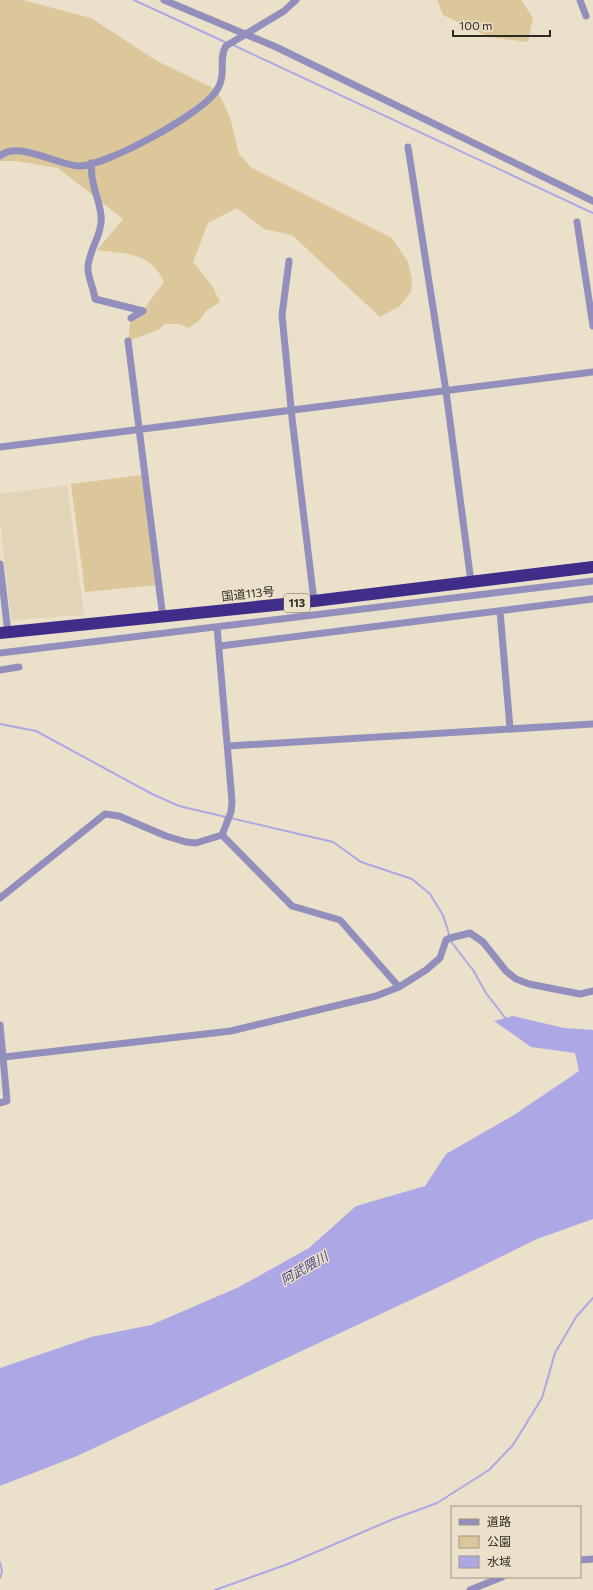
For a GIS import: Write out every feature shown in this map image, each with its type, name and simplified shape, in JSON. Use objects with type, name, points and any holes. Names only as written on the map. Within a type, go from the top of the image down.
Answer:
[{"type":"highway","name":"国道113号","points":[[4,633],[163,618],[593,567]]},
{"type":"street","points":[[164,0],[241,33],[248,34],[593,201]]},
{"type":"street","points":[[0,156],[4,153],[17,151],[38,154],[67,165],[81,166],[115,156],[203,105],[216,93],[222,79],[223,50],[226,46],[284,11],[296,0]]},
{"type":"street","points":[[580,0],[586,16]]},
{"type":"street","points":[[408,147],[446,391],[470,582]]},
{"type":"street","points":[[90,163],[92,180],[101,215],[101,225],[90,254],[88,275],[94,288],[95,299],[143,310],[131,318]]},
{"type":"street","points":[[577,222],[593,326]]},
{"type":"street","points":[[289,261],[282,315],[314,601]]},
{"type":"street","points":[[128,341],[163,618]]},
{"type":"street","points":[[0,447],[593,372]]},
{"type":"street","points":[[0,564],[4,633]]},
{"type":"street","points":[[0,653],[593,581]]},
{"type":"street","points":[[220,646],[593,599]]},
{"type":"street","points":[[500,611],[510,728]]},
{"type":"street","points":[[217,627],[220,646],[232,801],[231,812],[222,835]]},
{"type":"street","points":[[0,670],[19,667]]},
{"type":"street","points":[[228,746],[593,724]]},
{"type":"street","points":[[0,898],[105,814],[119,816],[166,836],[186,842],[196,842],[222,835]]},
{"type":"street","points":[[222,835],[292,906],[340,920],[399,986]]},
{"type":"street","points":[[4,1057],[231,1031],[376,996],[399,986],[426,970],[440,958],[446,940],[470,933],[482,942],[506,971],[516,979],[529,984],[580,994],[593,991]]},
{"type":"street","points":[[0,1025],[7,1101],[0,1102]]},
{"type":"street","points":[[581,1560],[593,1560]]},
{"type":"street","points":[[470,1590],[500,1578]]},
{"type":"shaded area","points":[[67,485],[84,615],[11,620],[0,520],[0,494]]},
{"type":"green space","points":[[0,0],[22,0],[91,18],[157,61],[217,90],[230,117],[239,154],[252,168],[392,238],[408,262],[412,280],[411,292],[400,306],[380,317],[292,235],[264,229],[237,208],[208,223],[193,262],[213,287],[220,302],[206,311],[200,320],[189,328],[178,324],[165,324],[158,330],[128,341],[131,318],[143,310],[164,282],[159,272],[152,265],[136,256],[97,250],[123,219],[58,168],[16,161],[0,161]]},
{"type":"green space","points":[[437,0],[521,0],[533,18],[528,42],[489,37],[443,15]]},
{"type":"green space","points":[[142,475],[156,585],[85,592],[71,484]]},
{"type":"water","name":"阿武隈川","points":[[513,1016],[564,1028],[593,1030],[593,1219],[537,1239],[447,1283],[77,1456],[0,1486],[0,1368],[91,1337],[151,1325],[239,1287],[309,1248],[356,1206],[425,1186],[446,1154],[514,1115],[579,1071],[575,1053],[531,1047],[494,1021]]},
{"type":"waterway","points":[[134,0],[227,43]]},
{"type":"waterway","points":[[233,45],[593,213]]},
{"type":"waterway","points":[[0,724],[36,731],[152,794],[179,806],[333,842],[361,862],[412,879],[430,894],[443,915],[452,943],[473,970],[486,993],[506,1019]]},
{"type":"waterway","points":[[215,1590],[288,1564],[391,1520],[437,1503],[489,1470],[513,1445],[542,1398],[555,1353],[576,1317],[593,1298]]},
{"type":"waterway","points":[[0,1562],[2,1571],[0,1578]]}]
